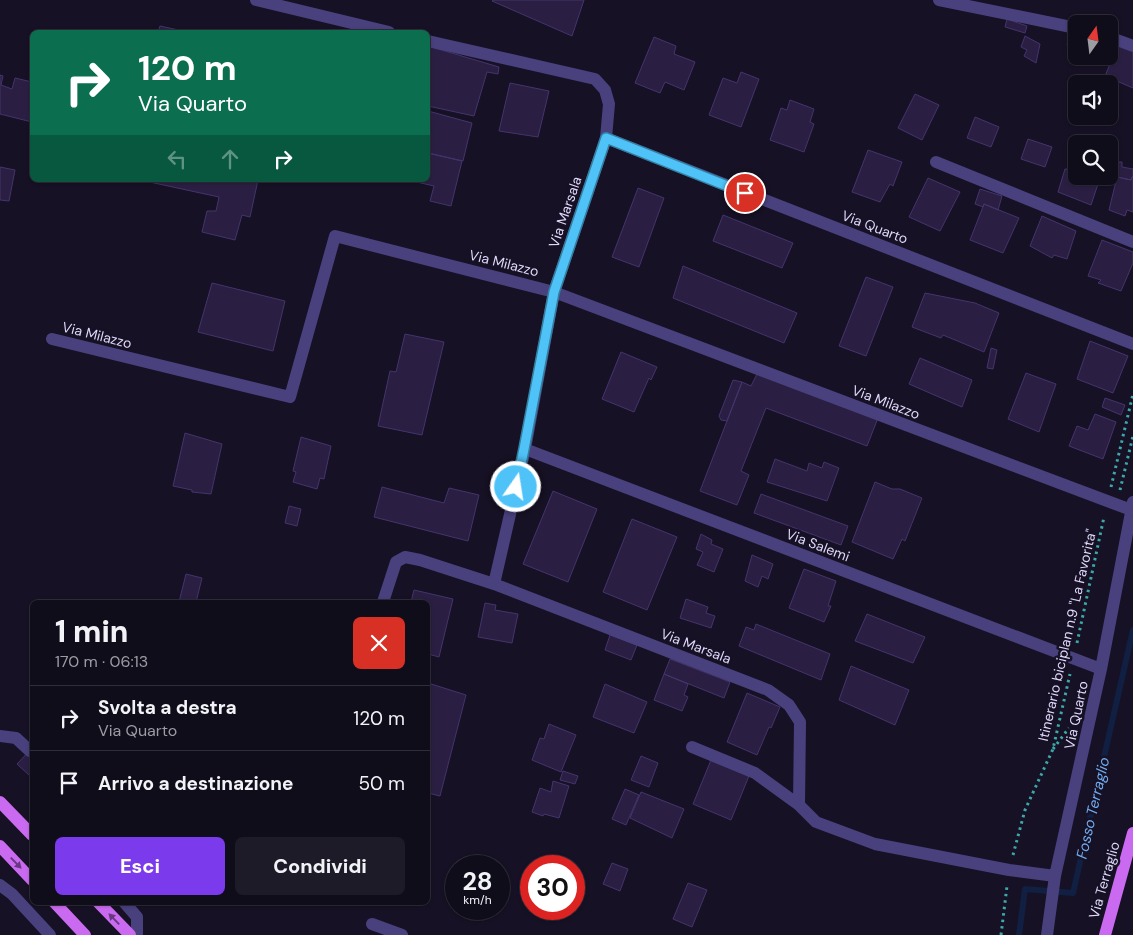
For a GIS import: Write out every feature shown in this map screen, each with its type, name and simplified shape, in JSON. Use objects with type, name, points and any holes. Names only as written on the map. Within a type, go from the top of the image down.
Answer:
[{"type":"main road","points":[[0,802],[30,833]]},
{"type":"main road","name":"Via Terraglio","points":[[1105,935],[1133,833]]},
{"type":"main road","points":[[0,846],[30,878]]},
{"type":"main road","points":[[57,905],[85,935]]},
{"type":"main road","points":[[101,905],[130,935]]},
{"type":"street","points":[[256,0],[381,30]]},
{"type":"street","points":[[939,0],[1068,26]]},
{"type":"street","points":[[1118,40],[1133,46]]},
{"type":"street","name":"Via Marsala","points":[[430,41],[595,79],[605,90],[609,104],[606,138],[554,292],[524,449],[494,584]]},
{"type":"street","name":"Via Quarto","points":[[606,138],[1133,344]]},
{"type":"street","points":[[936,162],[1133,242]]},
{"type":"street","name":"Via Milazzo","points":[[52,339],[290,397],[335,236],[554,292],[1108,502],[1132,506]]},
{"type":"street","name":"Via Salemi","points":[[524,449],[1101,669]]},
{"type":"street","name":"Via Quarto","points":[[1047,935],[1052,903],[1052,878],[1101,669],[1132,506]]},
{"type":"street","name":"Via Marsala","points":[[384,600],[396,562],[405,557],[420,560],[494,584],[768,690],[789,705],[800,722],[800,805]]},
{"type":"street","points":[[0,736],[16,738],[30,751]]},
{"type":"street","points":[[692,747],[755,773],[800,805],[816,822],[876,844],[1052,878]]},
{"type":"street","points":[[0,885],[12,894],[50,935]]},
{"type":"street","points":[[127,905],[137,917],[137,935]]},
{"type":"street","points":[[372,924],[402,935]]},
{"type":"path","name":"Itinerario biciplan n.9 \"La Favorita\"","points":[[1001,935],[1025,810],[1053,749],[1133,394]]},
{"type":"building","points":[[493,0],[584,0],[572,36]]},
{"type":"building","points":[[1007,19],[1027,26],[1025,33],[1005,27]]},
{"type":"building","points":[[160,26],[179,30],[159,30]]},
{"type":"building","points":[[1025,36],[1040,44],[1036,63],[1024,56],[1027,50],[1021,47]]},
{"type":"building","points":[[654,37],[676,46],[674,54],[695,62],[684,90],[665,82],[660,93],[635,83]]},
{"type":"building","points":[[1118,45],[1133,51],[1133,88],[1118,82],[1118,75],[1105,75],[1110,65],[1118,65]]},
{"type":"building","points":[[430,47],[499,67],[498,74],[487,72],[474,116],[430,106]]},
{"type":"building","points":[[741,72],[759,79],[741,127],[709,115],[723,78],[737,83]]},
{"type":"building","points":[[0,75],[3,76],[1,85],[12,89],[15,78],[30,82],[30,122],[0,114]]},
{"type":"building","points":[[510,83],[549,91],[538,137],[499,131]]},
{"type":"building","points":[[915,94],[939,105],[922,140],[898,128]]},
{"type":"building","points":[[790,100],[814,109],[810,122],[814,124],[804,152],[770,140],[781,108],[787,110]]},
{"type":"building","points":[[430,112],[472,123],[463,161],[430,153]]},
{"type":"building","points":[[975,117],[999,127],[991,147],[967,138]]},
{"type":"building","points":[[1028,139],[1052,147],[1045,167],[1021,159]]},
{"type":"building","points":[[868,150],[902,162],[893,186],[890,184],[880,202],[852,192]]},
{"type":"building","points":[[430,153],[462,161],[451,206],[430,201],[434,186],[417,182],[430,182]]},
{"type":"building","points":[[1118,162],[1122,162],[1122,167],[1133,169],[1131,180],[1118,177]]},
{"type":"building","points":[[0,167],[15,170],[9,201],[0,200]]},
{"type":"building","points":[[1065,169],[1068,169],[1068,185],[1098,185],[1091,205],[1058,192]]},
{"type":"building","points":[[1118,177],[1131,180],[1133,177],[1133,212],[1127,210],[1125,216],[1109,210],[1115,185],[1118,185]]},
{"type":"building","points":[[928,178],[960,192],[940,231],[909,217]]},
{"type":"building","points":[[150,182],[258,182],[250,217],[242,215],[235,240],[202,232],[207,211],[216,211],[219,197]]},
{"type":"building","points":[[638,188],[664,198],[639,267],[612,257]]},
{"type":"building","points":[[980,189],[1002,196],[998,210],[984,204],[983,207],[975,204]]},
{"type":"building","points":[[984,204],[1019,218],[1003,253],[970,240]]},
{"type":"building","points":[[723,215],[793,243],[782,268],[713,241]]},
{"type":"building","points":[[1042,216],[1076,231],[1067,259],[1054,255],[1052,258],[1030,246]]},
{"type":"building","points":[[1102,240],[1133,252],[1133,263],[1121,291],[1098,283],[1101,280],[1088,276]]},
{"type":"building","points":[[683,266],[797,313],[784,343],[673,298]]},
{"type":"building","points":[[866,277],[893,287],[866,356],[839,346]]},
{"type":"building","points":[[212,283],[285,301],[273,351],[198,332]]},
{"type":"building","points":[[925,293],[975,303],[999,313],[984,352],[943,335],[941,338],[912,327]]},
{"type":"building","points":[[405,334],[444,342],[422,435],[378,426],[390,371],[396,372]]},
{"type":"building","points":[[1090,341],[1128,356],[1113,393],[1077,379]]},
{"type":"building","points":[[991,348],[997,350],[993,369],[987,368]]},
{"type":"building","points":[[621,352],[657,367],[651,380],[649,378],[634,412],[602,399]]},
{"type":"building","points":[[920,358],[972,380],[962,407],[909,384]]},
{"type":"building","points":[[758,372],[878,418],[867,446],[766,408],[741,471],[749,475],[737,505],[700,491],[742,382],[751,386]]},
{"type":"building","points":[[1026,373],[1056,384],[1039,432],[1008,419]]},
{"type":"building","points":[[733,380],[742,382],[727,421],[721,420],[719,416]]},
{"type":"building","points":[[1105,398],[1125,405],[1121,415],[1102,407]]},
{"type":"building","points":[[1095,414],[1116,422],[1103,459],[1069,446],[1077,426],[1088,430]]},
{"type":"building","points":[[185,433],[222,444],[211,494],[192,492],[192,490],[173,486]]},
{"type":"building","points":[[301,437],[331,446],[324,479],[320,478],[317,489],[293,482],[296,472],[293,471]]},
{"type":"building","points":[[775,459],[807,471],[809,463],[822,468],[824,462],[839,468],[827,501],[767,482]]},
{"type":"building","points":[[875,482],[922,498],[905,541],[902,539],[893,559],[852,542]]},
{"type":"building","points":[[382,487],[444,503],[449,488],[479,495],[468,541],[374,517]]},
{"type":"building","points":[[553,491],[597,509],[568,582],[523,564]]},
{"type":"building","points":[[761,494],[848,526],[841,545],[754,513]]},
{"type":"building","points":[[289,506],[301,509],[297,526],[285,523]]},
{"type":"building","points":[[632,519],[677,537],[647,610],[603,592]]},
{"type":"building","points":[[701,534],[712,540],[711,544],[723,549],[714,572],[697,565],[703,552],[696,549]]},
{"type":"building","points":[[752,555],[773,564],[768,579],[762,576],[758,587],[745,581]]},
{"type":"building","points":[[804,569],[836,581],[828,606],[831,606],[824,622],[789,608]]},
{"type":"building","points":[[186,574],[202,578],[196,600],[180,600]]},
{"type":"building","points":[[414,590],[453,599],[439,657],[430,655],[430,600],[412,600]]},
{"type":"building","points":[[686,599],[708,607],[706,613],[715,616],[711,628],[680,618]]},
{"type":"building","points":[[485,603],[496,605],[495,610],[518,614],[512,643],[478,637]]},
{"type":"building","points":[[867,614],[925,637],[913,663],[855,641]]},
{"type":"building","points":[[756,624],[830,654],[821,680],[739,646],[746,627],[754,630]]},
{"type":"building","points":[[610,635],[637,645],[631,660],[605,650]]},
{"type":"building","points":[[670,659],[730,682],[724,698],[664,674]]},
{"type":"building","points":[[851,666],[909,690],[895,725],[839,700]]},
{"type":"building","points":[[664,674],[688,684],[684,695],[688,697],[682,711],[654,700]]},
{"type":"building","points":[[430,684],[466,695],[440,796],[430,794]]},
{"type":"building","points":[[605,684],[647,702],[634,733],[593,717]]},
{"type":"building","points":[[747,693],[780,707],[757,755],[727,742]]},
{"type":"building","points":[[549,724],[576,735],[561,772],[532,760],[540,738],[544,739]]},
{"type":"building","points":[[30,750],[30,776],[17,764]]},
{"type":"building","points":[[641,756],[658,763],[649,787],[631,780]]},
{"type":"building","points":[[711,760],[749,776],[731,820],[693,804]]},
{"type":"building","points":[[563,771],[578,776],[575,784],[560,780]]},
{"type":"building","points":[[553,781],[569,786],[559,818],[544,814],[543,816],[532,812],[540,788],[551,792]]},
{"type":"building","points":[[625,789],[639,795],[626,825],[612,819]]},
{"type":"building","points":[[641,792],[684,809],[672,838],[630,818]]},
{"type":"building","points":[[612,863],[628,869],[620,891],[603,884]]},
{"type":"building","points":[[688,883],[707,890],[692,927],[673,919]]},
{"type":"waterway","name":"Fosso Terraglio","points":[[1019,935],[1025,889],[1073,893],[1133,630]]},
{"type":"route","points":[[516,487],[554,292],[606,138],[745,193]]}]
